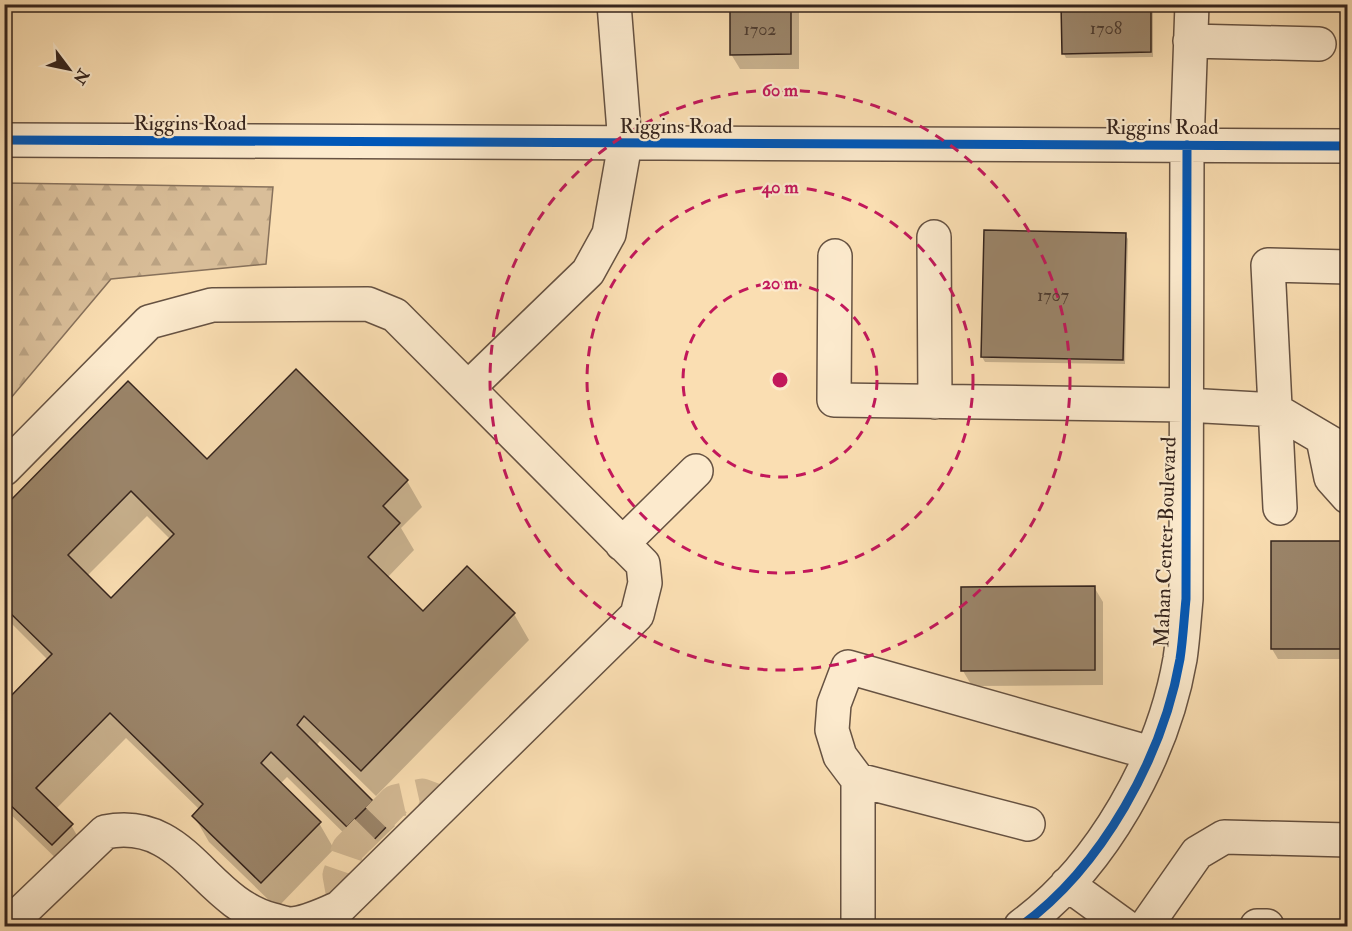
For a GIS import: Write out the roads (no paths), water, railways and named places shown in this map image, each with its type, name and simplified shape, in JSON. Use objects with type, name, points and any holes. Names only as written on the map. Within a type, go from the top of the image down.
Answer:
[{"type":"street","points":[[468,388],[588,272],[609,234],[625,144],[614,4]]},
{"type":"street","name":"Mahan Center Boulevard","points":[[1021,927],[1067,884],[1107,834],[1141,778],[1165,719],[1180,659],[1186,599],[1186,145],[1192,4]]},
{"type":"street","points":[[1190,41],[1318,44]]},
{"type":"street","name":"Riggins Road","points":[[4,140],[1347,146]]},
{"type":"street","points":[[934,237],[935,402]]},
{"type":"street","points":[[835,256],[834,400],[1186,405],[1275,410],[1335,446],[1331,478],[1347,497]]},
{"type":"street","points":[[1280,508],[1268,265],[1347,267]]},
{"type":"street","points":[[4,469],[149,322],[212,305],[368,304],[395,315],[643,564],[645,583],[637,615],[339,908],[315,918],[290,924],[258,916],[237,905],[170,842],[146,832],[123,828],[105,832],[7,927]]},
{"type":"street","points":[[622,544],[696,471]]},
{"type":"street","points":[[858,927],[858,780],[840,756],[832,730],[834,704],[848,667],[1151,753]]},
{"type":"street","points":[[858,780],[1028,824]]},
{"type":"street","points":[[1146,927],[1197,853],[1224,837],[1347,840]]},
{"type":"street","points":[[1067,884],[1125,927]]},
{"type":"street","points":[[1257,927],[1267,927]]},
{"type":"tunnel","points":[[344,903],[339,875],[348,849],[395,801],[422,795],[446,804]]}]
